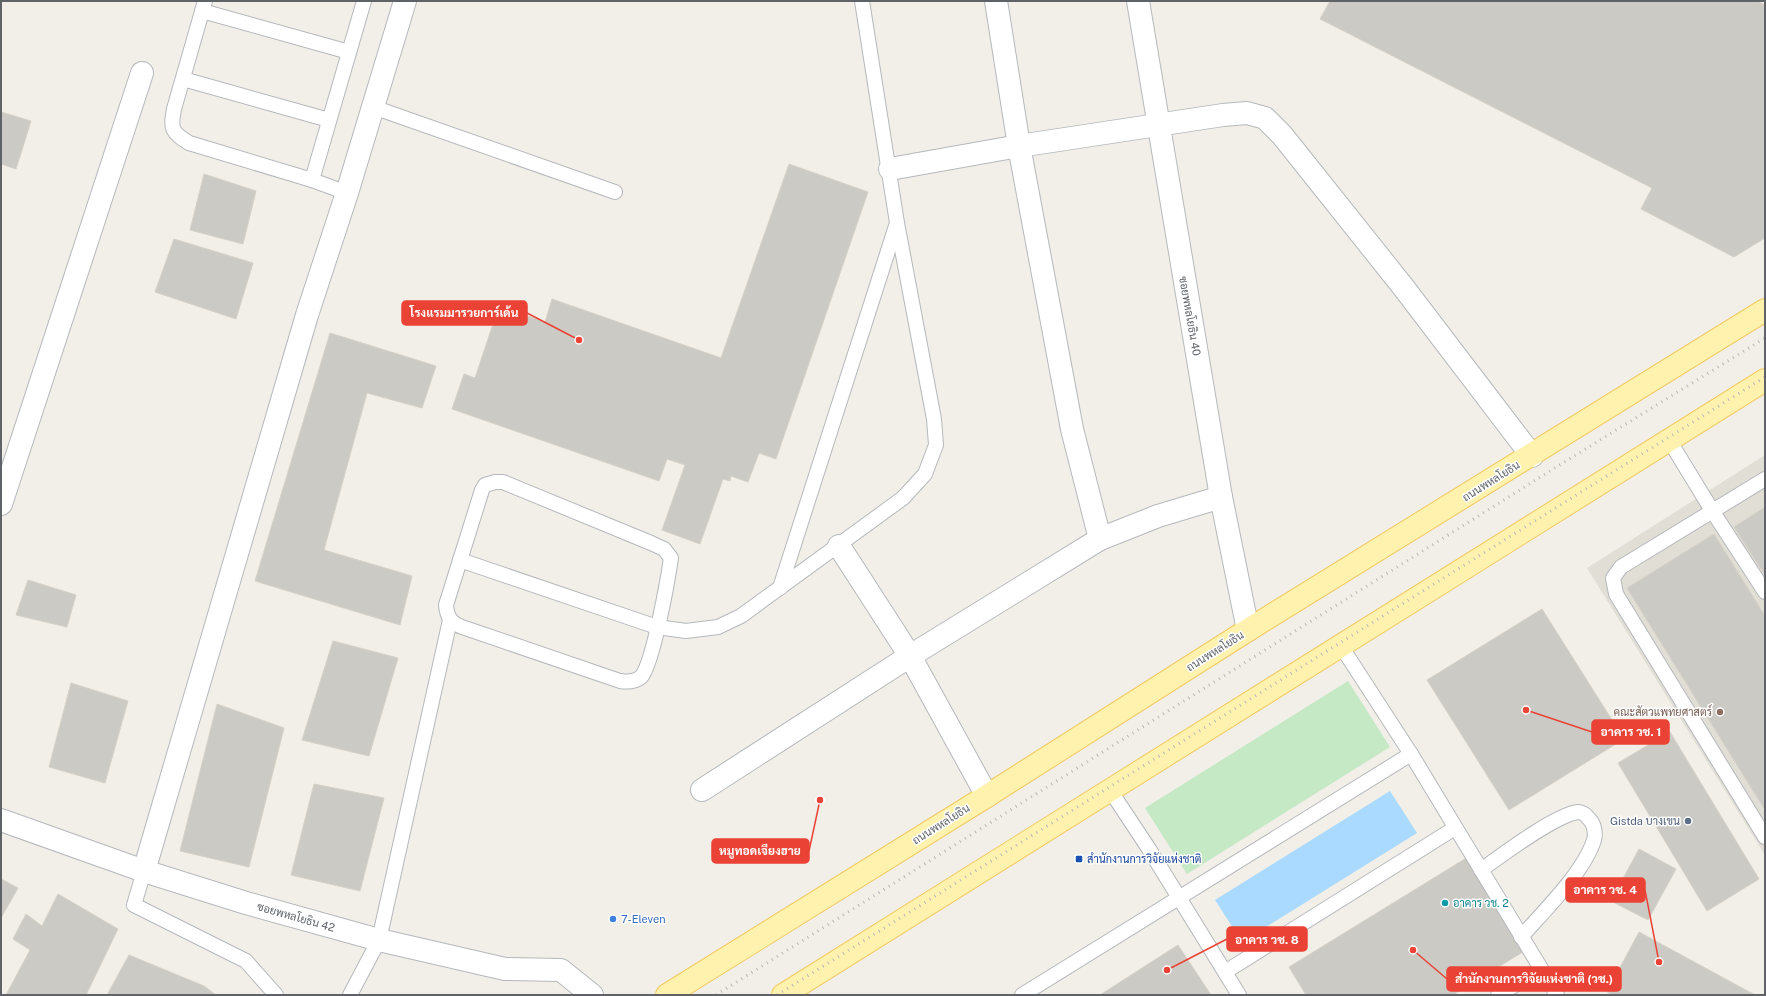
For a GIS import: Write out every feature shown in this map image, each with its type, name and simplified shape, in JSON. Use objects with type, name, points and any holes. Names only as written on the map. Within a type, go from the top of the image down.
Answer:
[{"type":"main road","name":"ถนนพหลโยธิน","points":[[667,995],[987,796],[1248,630],[1532,456],[1765,310]]},
{"type":"main road","points":[[784,995],[1765,380]]},
{"type":"street","points":[[144,871],[307,315],[405,1]]},
{"type":"street","points":[[996,1],[1020,146],[1072,429],[1100,539]]},
{"type":"street","name":"ซอยพหลโยธิน 40","points":[[1138,1],[1221,497],[1248,630]]},
{"type":"street","points":[[1,504],[142,73]]},
{"type":"street","points":[[890,169],[1158,124],[1247,113],[1265,118],[1282,135],[1314,173],[1400,282],[1532,456]]},
{"type":"street","points":[[702,790],[910,656],[1100,539],[1158,516],[1221,497]]},
{"type":"street","points":[[839,546],[910,656],[987,796]]},
{"type":"street","name":"ซอยพหลโยธิน 42","points":[[1,820],[144,871],[246,903],[379,940],[505,969],[561,970],[592,995]]},
{"type":"lane","points":[[312,180],[364,1]]},
{"type":"lane","points":[[460,560],[657,627],[686,631],[718,627],[741,616],[839,546],[903,498],[925,474],[936,445],[934,419],[897,223],[890,169],[862,1]]},
{"type":"lane","points":[[346,193],[312,180],[189,143],[173,131],[171,124],[182,80],[204,6],[349,52]]},
{"type":"lane","points":[[182,80],[329,120]]},
{"type":"lane","points":[[372,107],[616,192]]},
{"type":"lane","points":[[780,588],[897,223]]},
{"type":"lane","points":[[1669,440],[1713,512],[1765,592]]},
{"type":"lane","points":[[1765,479],[1621,567],[1613,578],[1616,594],[1765,837]]},
{"type":"lane","points":[[350,995],[379,940],[450,620],[446,605],[484,485],[495,482],[503,482],[664,549],[671,558],[648,664],[641,677],[634,681],[620,681],[462,627],[450,620]]},
{"type":"lane","points":[[1341,646],[1410,754],[1557,995]]},
{"type":"lane","points":[[1022,995],[1410,754]]},
{"type":"lane","points":[[1110,790],[1149,849],[1239,995]]},
{"type":"lane","points":[[1481,870],[1528,837],[1565,816],[1579,812],[1587,815],[1593,823],[1595,838],[1583,862],[1521,937]]},
{"type":"lane","points":[[1225,972],[1455,828]]},
{"type":"lane","points":[[144,871],[134,905],[246,961],[276,995]]},
{"type":"lane","points":[[1498,995],[1541,970]]},
{"type":"shaded area","name":"คณะสัตวแพทยศาสตร์","points":[[1765,455],[1765,855],[1587,568]]},
{"type":"green space","points":[[1348,681],[1390,747],[1187,874],[1145,808]]},
{"type":"water","points":[[1390,791],[1417,833],[1242,942],[1215,900]]},
{"type":"building","points":[[1330,1],[1757,1],[1765,5],[1765,238],[1734,257],[1641,209],[1652,188],[1320,19]]},
{"type":"building","points":[[1,112],[31,121],[16,169],[1,164]]},
{"type":"building","points":[[789,164],[868,192],[776,459],[759,453],[748,482],[731,476],[730,481],[723,479],[700,544],[662,530],[685,465],[667,459],[659,481],[452,409],[464,374],[475,378],[499,306],[545,322],[552,299],[721,358]]},
{"type":"building","points":[[204,174],[256,191],[243,244],[190,230]]},
{"type":"building","points":[[174,239],[253,263],[236,319],[155,292]]},
{"type":"building","points":[[330,333],[436,366],[422,408],[367,393],[324,550],[412,576],[400,625],[255,581]]},
{"type":"building","points":[[1765,507],[1765,575],[1734,527]]},
{"type":"building","points":[[1714,534],[1765,616],[1765,810],[1627,588]]},
{"type":"building","points":[[28,580],[76,595],[67,627],[16,615]]},
{"type":"building","points":[[1542,609],[1624,739],[1509,810],[1427,680]]},
{"type":"building","points":[[333,641],[398,658],[369,756],[302,740]]},
{"type":"building","points":[[71,683],[128,701],[105,783],[49,767]]},
{"type":"building","points":[[217,704],[284,728],[249,867],[180,851]]},
{"type":"building","name":"Gistda บางเขน","points":[[1670,732],[1759,879],[1707,911],[1618,763]]},
{"type":"building","points":[[314,784],[384,798],[360,891],[291,875]]},
{"type":"building","points":[[1639,849],[1676,869],[1648,920],[1611,901]]},
{"type":"building","name":"อาคาร วช. 2","points":[[1468,857],[1526,950],[1453,995],[1306,995],[1289,967]]},
{"type":"building","points":[[1,879],[18,888],[1,918]]},
{"type":"building","points":[[58,894],[118,929],[86,995],[6,995],[30,950],[13,939],[26,914],[42,926]]},
{"type":"building","points":[[1639,932],[1755,995],[1612,995],[1607,992]]},
{"type":"building","points":[[1178,945],[1211,995],[1100,995]]},
{"type":"building","points":[[129,955],[204,986],[216,995],[107,995]]},
{"type":"railway","points":[[716,995],[1558,466],[1765,338]]},
{"type":"railway","points":[[777,995],[1765,377]]},
{"type":"place","name":"โรงแรมมารวยการ์เด้น","points":[[579,340]]},
{"type":"place","name":"อาคาร วช. 1","points":[[1526,710]]},
{"type":"place","name":"คณะสัตวแพทยศาสตร์","points":[[1720,712]]},
{"type":"place","name":"หมูทอดเจียงฮาย","points":[[820,800]]},
{"type":"place","name":"Gistda บางเขน","points":[[1688,821]]},
{"type":"place","name":"สำนักงานการวิจัยแห่งชาติ","points":[[1079,859]]},
{"type":"place","name":"อาคาร วช. 2","points":[[1445,903]]},
{"type":"place","name":"7-Eleven","points":[[613,919]]},
{"type":"place","name":"สำนักงานการวิจัยแห่งชาติ (วช.)","points":[[1413,950]]},
{"type":"place","name":"อาคาร วช. 4","points":[[1659,962]]},
{"type":"place","name":"อาคาร วช. 8","points":[[1167,970]]}]
